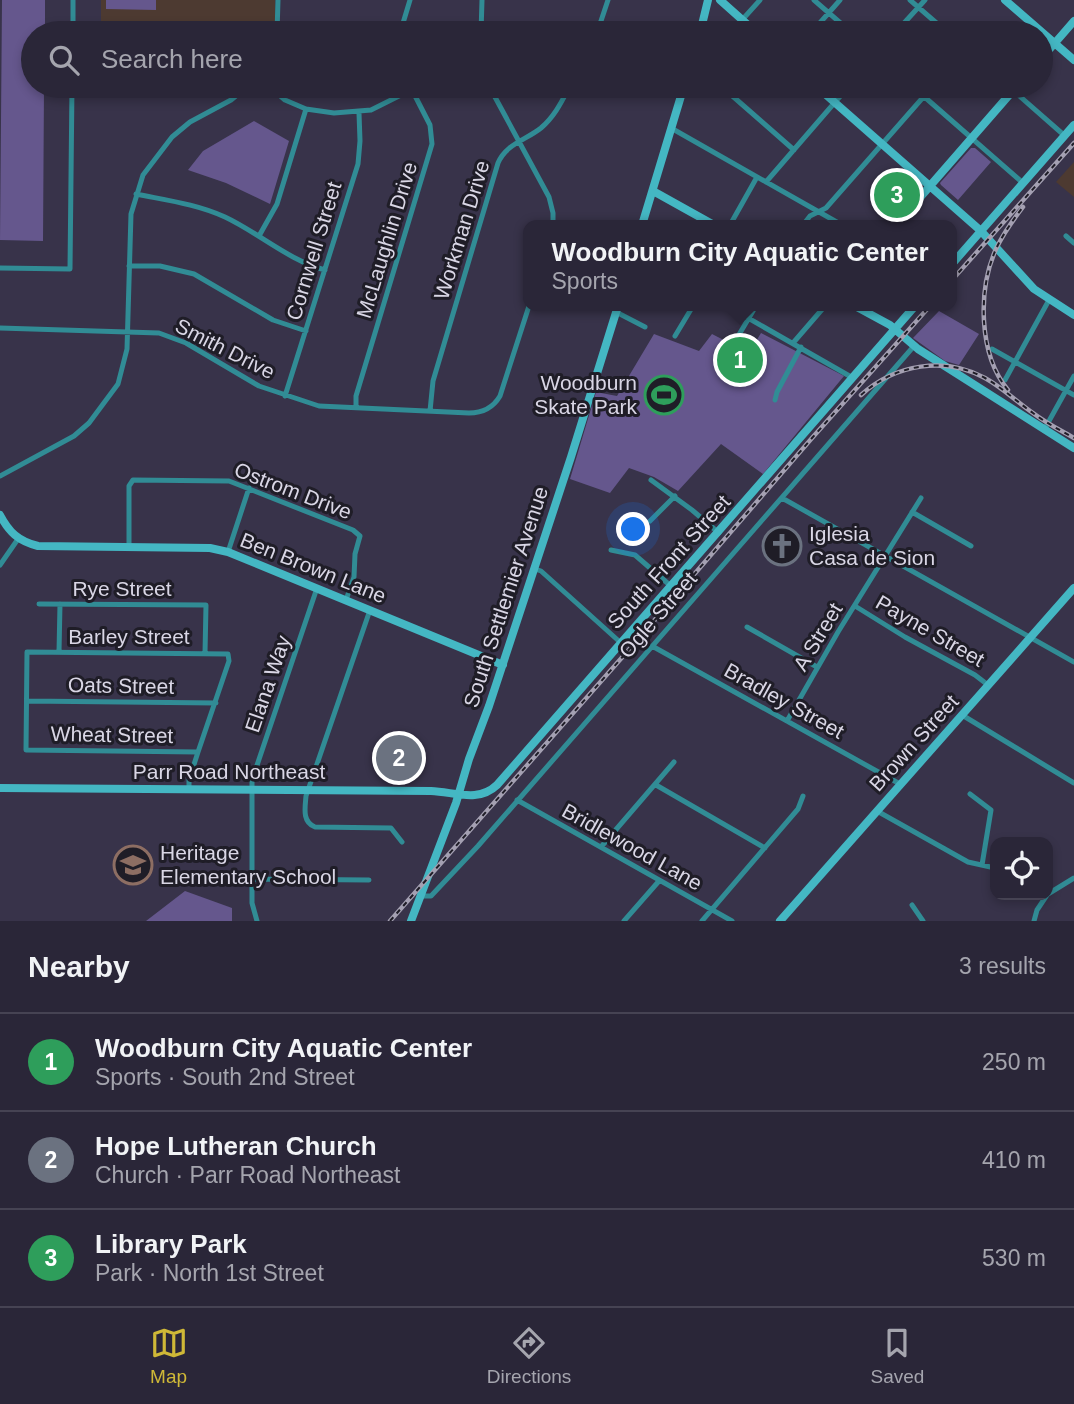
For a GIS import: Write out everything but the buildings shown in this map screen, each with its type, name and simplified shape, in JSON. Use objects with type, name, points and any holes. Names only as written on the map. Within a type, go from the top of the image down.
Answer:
[{"type":"main road","points":[[703,21],[708,0]]},
{"type":"main road","points":[[720,0],[742,20]]},
{"type":"main road","points":[[1007,0],[1030,21]]},
{"type":"main road","points":[[1053,45],[1074,21]]},
{"type":"main road","points":[[1055,43],[1074,60]]},
{"type":"main road","points":[[644,220],[680,98]]},
{"type":"main road","points":[[829,98],[981,231],[1025,281],[1074,315]]},
{"type":"main road","points":[[899,220],[1004,98]]},
{"type":"main road","points":[[957,258],[1074,125]]},
{"type":"main road","points":[[653,191],[704,220]]},
{"type":"main road","name":"South Settlemier Avenue","points":[[411,921],[503,665],[616,311]]},
{"type":"main road","points":[[863,311],[1074,448]]},
{"type":"main road","name":"South Front Street","points":[[458,794],[478,796],[497,785],[911,311]]},
{"type":"main road","points":[[0,515],[7,529],[18,539]]},
{"type":"main road","name":"Ben Brown Lane","points":[[18,539],[38,546],[210,548],[228,551],[503,665]]},
{"type":"main road","name":"Brown Street","points":[[780,921],[1074,588]]},
{"type":"main road","name":"Parr Road Northeast","points":[[0,788],[431,791],[458,794]]},
{"type":"street","points":[[73,0],[73,21]]},
{"type":"street","points":[[277,21],[278,0]]},
{"type":"street","points":[[404,21],[410,0]]},
{"type":"street","points":[[481,21],[482,0]]},
{"type":"street","points":[[601,21],[608,0]]},
{"type":"street","points":[[742,20],[760,0]]},
{"type":"street","points":[[814,0],[838,21]]},
{"type":"street","points":[[822,21],[840,0]]},
{"type":"street","points":[[911,0],[934,21]]},
{"type":"street","points":[[906,21],[925,0]]},
{"type":"street","points":[[0,268],[70,269],[72,98]]},
{"type":"street","points":[[0,476],[67,441],[89,423],[118,384],[124,366],[128,332],[131,214],[135,194],[143,175],[172,137],[190,122],[233,98]]},
{"type":"street","points":[[283,98],[306,109],[334,113],[371,110],[393,98]]},
{"type":"street","name":"McLaughlin Drive","points":[[356,407],[356,396],[432,144],[430,125],[416,98]]},
{"type":"street","points":[[495,98],[551,202],[553,220]]},
{"type":"street","name":"Workman Drive","points":[[430,411],[435,374],[498,163],[503,153],[551,119],[563,98]]},
{"type":"street","points":[[735,98],[794,150]]},
{"type":"street","points":[[766,182],[838,98]]},
{"type":"street","points":[[807,220],[826,208],[922,98]]},
{"type":"street","points":[[926,98],[1023,183]]},
{"type":"street","points":[[1025,98],[1065,136]]},
{"type":"street","points":[[259,236],[277,204],[306,109]]},
{"type":"street","name":"Cornwell Street","points":[[285,396],[358,164],[359,113]]},
{"type":"street","points":[[671,128],[833,220]]},
{"type":"street","points":[[733,220],[757,177]]},
{"type":"street","points":[[135,194],[205,209],[259,236],[303,264],[325,271]]},
{"type":"street","points":[[1066,236],[1074,243]]},
{"type":"street","points":[[129,265],[160,266],[194,274],[273,320],[306,331]]},
{"type":"street","points":[[1005,380],[1049,300]]},
{"type":"street","name":"Smith Drive","points":[[0,328],[159,334],[173,338],[259,386],[319,406],[474,413],[495,404],[505,385],[527,311]]},
{"type":"street","points":[[620,311],[645,327]]},
{"type":"street","points":[[675,336],[690,311]]},
{"type":"street","points":[[736,311],[853,378]]},
{"type":"street","points":[[734,343],[753,311]]},
{"type":"street","points":[[793,343],[821,311]]},
{"type":"street","name":"Ogle Street","points":[[421,897],[431,896],[517,800],[914,346]]},
{"type":"street","points":[[775,400],[801,347]]},
{"type":"street","points":[[992,349],[1074,395]]},
{"type":"street","points":[[1044,430],[1074,376]]},
{"type":"street","name":"Ostrom Drive","points":[[129,547],[130,482],[137,479],[217,480],[249,488],[353,530],[360,536],[355,554],[354,577],[346,600]]},
{"type":"street","points":[[651,480],[675,496],[719,533]]},
{"type":"street","points":[[228,551],[249,488]]},
{"type":"street","points":[[650,521],[675,496]]},
{"type":"street","points":[[782,498],[1074,662]]},
{"type":"street","name":"A Street","points":[[787,721],[817,667],[922,498]]},
{"type":"street","points":[[912,512],[971,546]]},
{"type":"street","points":[[0,565],[18,539]]},
{"type":"street","points":[[611,550],[635,555],[672,587]]},
{"type":"street","points":[[534,569],[541,571],[621,643]]},
{"type":"street","name":"Elana Way","points":[[257,921],[252,912],[253,778],[317,589]]},
{"type":"street","name":"Rye Street","points":[[39,604],[206,606],[205,653]]},
{"type":"street","points":[[59,652],[60,604]]},
{"type":"street","name":"Payne Street","points":[[855,606],[988,685]]},
{"type":"street","points":[[370,610],[308,790],[306,819],[311,826],[391,828],[402,842]]},
{"type":"street","points":[[747,627],[817,667]]},
{"type":"street","name":"Bradley Street","points":[[652,646],[900,784]]},
{"type":"street","name":"Barley Street","points":[[27,701],[27,652],[205,653],[229,655],[216,703]]},
{"type":"street","name":"Oats Street","points":[[27,701],[216,703]]},
{"type":"street","name":"Wheat Street","points":[[27,701],[26,750],[198,752]]},
{"type":"street","points":[[189,789],[189,780],[216,703]]},
{"type":"street","points":[[962,715],[1074,783]]},
{"type":"street","points":[[601,847],[674,762]]},
{"type":"street","points":[[656,785],[765,848]]},
{"type":"street","points":[[970,794],[991,810],[982,866]]},
{"type":"street","points":[[702,921],[798,809],[803,796]]},
{"type":"street","name":"Bridlewood Lane","points":[[517,800],[733,921]]},
{"type":"street","points":[[877,811],[968,862],[990,867]]},
{"type":"street","points":[[1053,890],[1074,878]]},
{"type":"street","points":[[252,879],[369,880]]},
{"type":"street","points":[[624,921],[659,881]]},
{"type":"street","points":[[1034,921],[1043,900]]},
{"type":"street","points":[[912,905],[923,921]]},
{"type":"shaded area","points":[[2,0],[45,0],[45,21],[21,21],[21,98],[44,98],[43,241],[0,240]]},
{"type":"shaded area","points":[[101,0],[275,0],[275,21],[101,21]]},
{"type":"shaded area","points":[[106,0],[156,0],[156,10],[106,9]]},
{"type":"shaded area","points":[[254,121],[289,141],[270,204],[226,183],[188,170],[203,151]]},
{"type":"shaded area","points":[[971,148],[975,148],[991,162],[958,200],[940,183]]},
{"type":"shaded area","points":[[1074,162],[1074,197],[1056,182]]},
{"type":"shaded area","points":[[905,172],[922,188],[894,219],[874,201],[885,189],[891,188]]},
{"type":"shaded area","points":[[939,311],[979,334],[959,365],[945,361],[913,338]]},
{"type":"shaded area","points":[[761,333],[844,376],[763,474],[721,444],[678,491],[654,477],[629,468],[610,493],[570,479],[596,392],[617,396],[654,334],[699,351],[712,334],[749,353]]},
{"type":"shaded area","points":[[185,891],[232,908],[232,921],[146,921]]},
{"type":"railway","points":[[957,274],[1074,143]]},
{"type":"railway","points":[[1008,390],[998,375],[986,340],[984,302],[990,265],[996,249],[1023,207]]},
{"type":"railway","points":[[390,921],[926,311]]},
{"type":"railway","points":[[861,395],[874,384],[905,370],[954,367],[985,378],[1043,420],[1074,438]]},
{"type":"place","name":"Library Park","points":[[897,195]]},
{"type":"place","name":"Woodburn City Aquatic Center","points":[[740,360]]},
{"type":"place","name":"Woodburn Skate Park","points":[[664,395]]},
{"type":"place","name":"Iglesia Casa de Sion","points":[[782,546]]},
{"type":"place","name":"Hope Lutheran Church","points":[[399,758]]},
{"type":"place","name":"Heritage Elementary School","points":[[133,865]]}]
